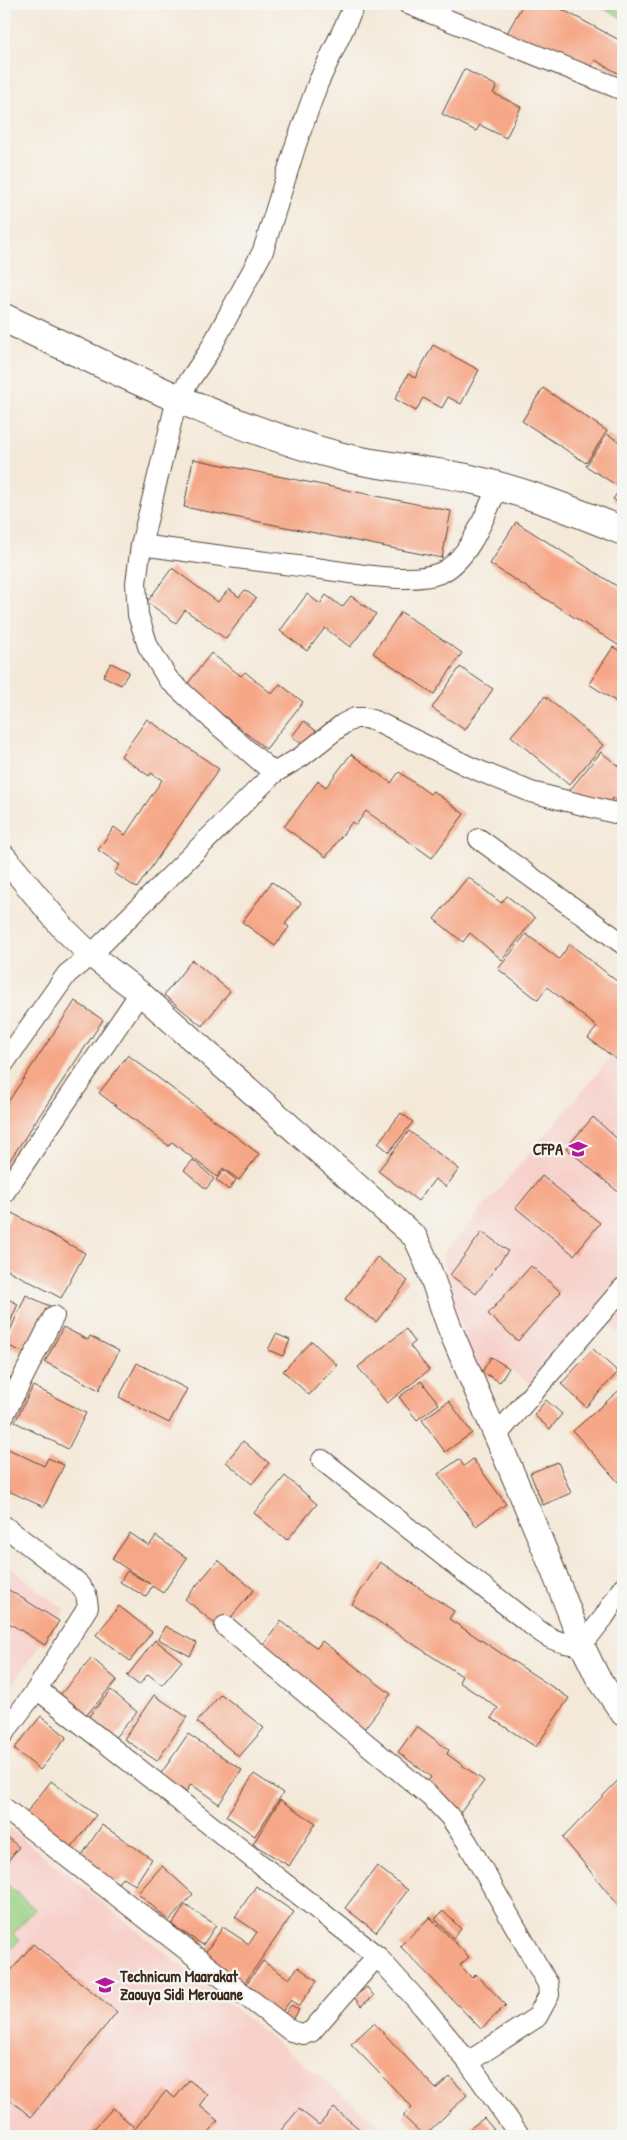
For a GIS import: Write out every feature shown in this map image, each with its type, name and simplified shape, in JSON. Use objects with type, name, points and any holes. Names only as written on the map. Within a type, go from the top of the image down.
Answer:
[{"type":"main road","points":[[4,318],[178,399],[246,428],[344,457],[465,478],[530,494],[623,531]]},
{"type":"street","points":[[274,773],[168,679],[148,646],[138,616],[136,584],[141,545],[178,399],[208,353],[263,251],[308,109],[355,4]]},
{"type":"street","points":[[408,4],[623,90]]},
{"type":"street","points":[[141,545],[371,576],[416,577],[440,573],[455,563],[474,537],[498,486]]},
{"type":"street","points":[[4,1063],[67,974],[91,955],[274,773],[301,756],[343,724],[355,718],[376,721],[470,767],[531,792],[623,815]]},
{"type":"street","points":[[479,839],[623,944]]},
{"type":"street","points":[[4,857],[63,928],[91,955],[140,993],[415,1237],[428,1262],[454,1340],[496,1436],[582,1645],[597,1676],[623,1714]]},
{"type":"street","points":[[4,1193],[140,993]]},
{"type":"street","points":[[496,1436],[623,1288]]},
{"type":"street","points":[[4,1415],[54,1316]]},
{"type":"street","points":[[322,1460],[546,1636],[563,1644],[582,1645]]},
{"type":"street","points":[[4,1526],[77,1582],[86,1594],[88,1607],[37,1689],[4,1733]]},
{"type":"street","points":[[582,1645],[604,1617],[623,1587]]},
{"type":"street","points":[[225,1626],[445,1811],[467,1842],[548,1984],[548,1996],[537,2016],[468,2062]]},
{"type":"street","points":[[37,1689],[377,1956],[423,2007],[468,2062],[520,2136]]},
{"type":"street","points":[[5,1810],[291,2031],[303,2034],[311,2032],[377,1956]]},
{"type":"shaded area","name":"CFPA","points":[[623,1043],[623,1336],[603,1318],[537,1389],[505,1365],[493,1374],[473,1367],[442,1256]]},
{"type":"shaded area","points":[[4,1563],[65,1610],[4,1696]]},
{"type":"shaded area","name":"Technicum Maarakat Zaouya Sidi Merouane","points":[[9,1828],[394,2136],[4,2136],[4,1834]]},
{"type":"green space","points":[[596,4],[623,4],[623,19]]},
{"type":"green space","points":[[4,1882],[35,1909],[13,1934],[19,1940],[4,1957]]},
{"type":"building","points":[[523,4],[552,4],[623,42],[623,76],[595,60],[586,77],[506,35]]},
{"type":"building","points":[[464,69],[497,86],[493,93],[521,107],[506,138],[480,125],[476,131],[442,114]]},
{"type":"building","points":[[433,345],[479,370],[461,404],[448,397],[442,408],[423,398],[416,411],[395,399],[408,374],[415,378]]},
{"type":"building","points":[[543,388],[607,431],[586,463],[522,421]]},
{"type":"building","points":[[607,434],[623,444],[623,473],[616,485],[586,466]]},
{"type":"building","points":[[193,459],[451,511],[442,558],[184,507]]},
{"type":"building","points":[[623,485],[623,506],[613,499]]},
{"type":"building","points":[[516,522],[623,590],[623,637],[618,645],[490,564]]},
{"type":"building","points":[[172,568],[218,602],[229,589],[239,597],[245,590],[256,598],[226,639],[185,610],[176,623],[147,602]]},
{"type":"building","points":[[307,594],[320,604],[326,595],[342,607],[351,596],[376,614],[350,647],[325,628],[307,651],[280,631]]},
{"type":"building","points":[[401,612],[462,653],[434,694],[373,653]]},
{"type":"building","points":[[613,647],[623,653],[623,706],[589,684]]},
{"type":"building","points":[[211,653],[241,676],[245,672],[272,694],[280,684],[303,702],[266,749],[186,686]]},
{"type":"building","points":[[111,663],[129,672],[121,685],[103,676]]},
{"type":"building","points":[[460,667],[493,689],[465,730],[432,708]]},
{"type":"building","points":[[545,696],[603,745],[569,785],[511,736]]},
{"type":"building","points":[[147,719],[219,769],[137,888],[114,873],[120,865],[98,850],[114,827],[125,835],[162,780],[151,773],[149,776],[121,756]]},
{"type":"building","points":[[304,721],[316,731],[304,746],[292,736]]},
{"type":"building","points":[[601,752],[623,770],[623,805],[613,798],[599,815],[569,791]]},
{"type":"building","points":[[351,754],[391,783],[399,772],[430,794],[433,791],[464,814],[432,858],[366,811],[356,825],[352,822],[326,857],[284,827],[318,781],[326,787]]},
{"type":"building","points":[[468,877],[501,903],[507,896],[535,918],[502,960],[470,933],[463,942],[434,919]]},
{"type":"building","points":[[272,882],[301,903],[285,924],[289,927],[275,946],[242,922]]},
{"type":"building","points":[[526,934],[559,959],[570,944],[623,986],[623,1057],[620,1062],[588,1038],[597,1027],[547,987],[538,1000],[498,969]]},
{"type":"building","points":[[192,960],[230,991],[202,1026],[164,995]]},
{"type":"building","points":[[75,1001],[103,1020],[4,1169],[4,1108]]},
{"type":"building","points":[[128,1055],[259,1154],[239,1180],[223,1168],[217,1177],[172,1142],[169,1146],[99,1093]]},
{"type":"building","points":[[623,1082],[623,1093],[618,1088]]},
{"type":"building","points":[[401,1113],[413,1122],[389,1152],[378,1143]]},
{"type":"building","points":[[593,1117],[623,1144],[623,1196],[566,1148]]},
{"type":"building","points":[[409,1131],[459,1169],[446,1187],[435,1179],[418,1201],[378,1171]]},
{"type":"building","points":[[193,1160],[214,1179],[206,1189],[184,1170]]},
{"type":"building","points":[[224,1170],[236,1180],[229,1190],[216,1180]]},
{"type":"building","points":[[542,1176],[600,1223],[574,1255],[516,1208]]},
{"type":"building","points":[[12,1213],[85,1253],[61,1298],[4,1268],[4,1228]]},
{"type":"building","points":[[482,1232],[508,1251],[476,1294],[450,1275]]},
{"type":"building","points":[[377,1257],[408,1281],[376,1322],[345,1299]]},
{"type":"building","points":[[531,1266],[561,1292],[518,1341],[488,1314]]},
{"type":"building","points":[[26,1295],[58,1310],[37,1358],[4,1344]]},
{"type":"building","points":[[4,1297],[18,1304],[4,1336]]},
{"type":"building","points":[[63,1327],[88,1340],[90,1336],[119,1351],[99,1390],[45,1362]]},
{"type":"building","points":[[406,1329],[415,1342],[410,1346],[429,1370],[387,1403],[358,1367]]},
{"type":"building","points":[[276,1334],[290,1340],[283,1356],[268,1350]]},
{"type":"building","points":[[312,1341],[337,1365],[309,1395],[283,1371]]},
{"type":"building","points":[[593,1349],[618,1372],[586,1407],[561,1384]]},
{"type":"building","points":[[491,1357],[509,1368],[500,1382],[482,1372]]},
{"type":"building","points":[[137,1363],[187,1389],[169,1423],[119,1397]]},
{"type":"building","points":[[4,1374],[18,1381],[4,1408]]},
{"type":"building","points":[[421,1381],[439,1404],[417,1420],[399,1397]]},
{"type":"building","points":[[33,1386],[86,1413],[68,1449],[15,1422]]},
{"type":"building","points":[[623,1387],[623,1477],[618,1482],[573,1431]]},
{"type":"building","points":[[546,1400],[562,1414],[550,1429],[534,1415]]},
{"type":"building","points":[[449,1401],[472,1433],[445,1452],[422,1420]]},
{"type":"building","points":[[243,1441],[269,1463],[252,1484],[226,1462]]},
{"type":"building","points":[[4,1447],[44,1466],[48,1458],[64,1465],[44,1507],[4,1489]]},
{"type":"building","points":[[459,1459],[464,1466],[473,1459],[506,1504],[476,1526],[438,1474]]},
{"type":"building","points":[[558,1462],[571,1493],[543,1505],[530,1473]]},
{"type":"building","points":[[285,1476],[317,1504],[287,1540],[254,1513]]},
{"type":"building","points":[[130,1533],[149,1546],[156,1536],[187,1558],[163,1593],[152,1586],[146,1597],[120,1582],[127,1571],[150,1584],[112,1559]]},
{"type":"building","points":[[218,1560],[254,1590],[221,1629],[185,1599]]},
{"type":"building","points":[[380,1562],[454,1611],[449,1619],[569,1698],[536,1747],[491,1718],[498,1708],[459,1682],[462,1676],[352,1604]]},
{"type":"building","points":[[4,1587],[59,1621],[45,1645],[4,1620]]},
{"type":"building","points":[[119,1606],[152,1632],[130,1661],[96,1635]]},
{"type":"building","points":[[281,1621],[317,1648],[322,1641],[391,1694],[360,1734],[256,1655]]},
{"type":"building","points":[[165,1626],[197,1643],[190,1656],[158,1639]]},
{"type":"building","points":[[155,1640],[182,1661],[162,1685],[148,1674],[139,1685],[127,1676]]},
{"type":"building","points":[[92,1658],[117,1680],[84,1718],[59,1696]]},
{"type":"building","points":[[111,1690],[137,1712],[111,1742],[85,1721]]},
{"type":"building","points":[[221,1694],[264,1728],[239,1757],[197,1722]]},
{"type":"building","points":[[154,1695],[187,1717],[157,1761],[124,1739]]},
{"type":"building","points":[[41,1716],[67,1737],[40,1770],[14,1749]]},
{"type":"building","points":[[417,1726],[449,1750],[447,1754],[484,1781],[458,1816],[422,1789],[431,1777],[398,1752]]},
{"type":"building","points":[[188,1734],[242,1770],[219,1804],[191,1784],[186,1792],[160,1775]]},
{"type":"building","points":[[254,1774],[283,1793],[255,1836],[226,1816]]},
{"type":"building","points":[[623,1775],[623,1911],[563,1838]]},
{"type":"building","points":[[51,1781],[96,1815],[71,1848],[26,1813]]},
{"type":"building","points":[[280,1800],[316,1823],[289,1866],[253,1844]]},
{"type":"building","points":[[102,1825],[152,1859],[135,1885],[123,1877],[118,1883],[80,1858]]},
{"type":"building","points":[[7,1837],[19,1847],[7,1862],[4,1860],[4,1841]]},
{"type":"building","points":[[162,1866],[193,1894],[169,1921],[138,1893]]},
{"type":"building","points":[[377,1866],[408,1890],[376,1932],[345,1908]]},
{"type":"building","points":[[256,1886],[294,1912],[239,1991],[198,1963],[223,1927],[249,1944],[257,1932],[235,1917]]},
{"type":"building","points":[[185,1905],[216,1925],[203,1945],[172,1925]]},
{"type":"building","points":[[443,1911],[461,1929],[453,1938],[435,1919]]},
{"type":"building","points":[[430,1917],[469,1957],[460,1965],[472,1978],[476,1974],[506,2005],[481,2029],[400,1946]]},
{"type":"building","points":[[33,1944],[117,2012],[31,2117],[4,2095],[4,1979]]},
{"type":"building","points":[[263,1961],[289,1979],[298,1967],[317,1981],[299,2006],[291,2000],[279,2016],[242,1990]]},
{"type":"building","points":[[367,1987],[374,1996],[361,2006],[354,1997]]},
{"type":"building","points":[[291,2005],[299,2010],[291,2023],[282,2018]]},
{"type":"building","points":[[374,2023],[436,2089],[450,2077],[467,2095],[424,2136],[403,2116],[412,2107],[351,2044]]},
{"type":"building","points":[[189,2080],[208,2095],[200,2106],[218,2121],[206,2136],[129,2136],[166,2091],[175,2098]]},
{"type":"building","points":[[113,2108],[134,2127],[125,2136],[87,2136]]},
{"type":"building","points":[[334,2108],[368,2136],[276,2136],[299,2109],[319,2125]]},
{"type":"building","points":[[484,2118],[499,2136],[460,2136]]},
{"type":"place","name":"CFPA","points":[[578,1149]]},
{"type":"place","name":"Technicum Maarakat Zaouya Sidi Merouane","points":[[105,1985]]}]
